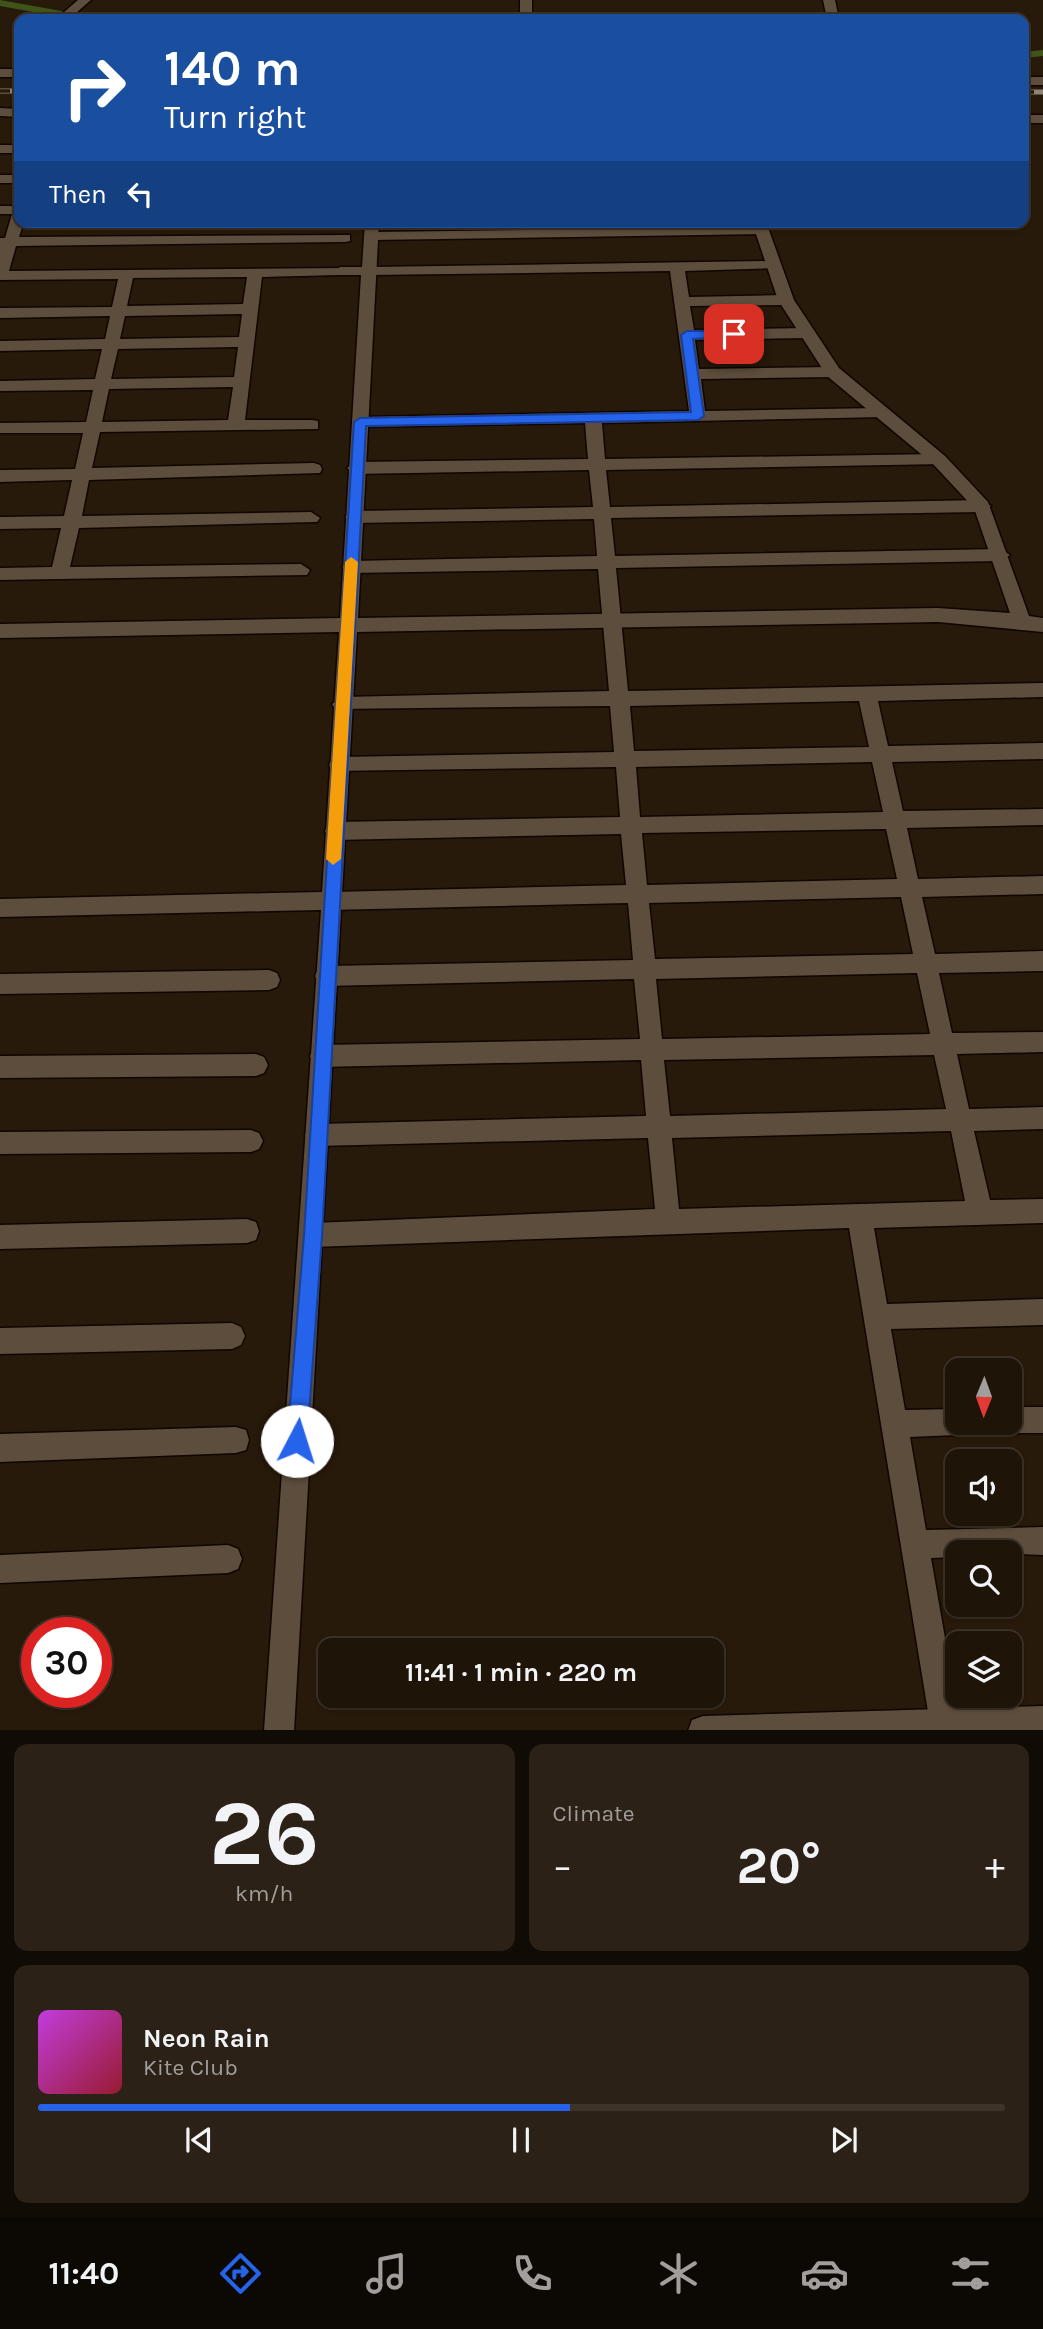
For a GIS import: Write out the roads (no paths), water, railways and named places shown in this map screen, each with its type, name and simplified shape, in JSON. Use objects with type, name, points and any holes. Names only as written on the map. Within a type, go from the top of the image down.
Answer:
[{"type":"street","points":[[68,14],[85,0]]},
{"type":"street","points":[[14,225],[5,242],[0,276],[127,274],[199,256],[345,238]]},
{"type":"street","points":[[199,256],[204,228]]},
{"type":"street","points":[[5,242],[199,256],[254,272],[369,271],[741,228]]},
{"type":"street","points":[[761,228],[771,265],[786,300],[833,372],[879,413],[939,460],[982,506],[1022,621]]},
{"type":"street","points":[[279,1730],[313,1236],[355,468],[372,229],[580,245],[677,266],[771,265]]},
{"type":"street","points":[[677,266],[698,416]]},
{"type":"street","points":[[236,424],[254,272]]},
{"type":"street","points":[[60,573],[127,274]]},
{"type":"street","points":[[682,302],[786,300]]},
{"type":"street","points":[[0,313],[250,309]]},
{"type":"street","points":[[687,335],[806,333]]},
{"type":"street","points":[[0,346],[245,342]]},
{"type":"street","points":[[692,374],[833,372]]},
{"type":"street","points":[[0,386],[240,382]]},
{"type":"street","points":[[360,422],[879,413]]},
{"type":"street","points":[[593,418],[668,1221]]},
{"type":"street","points":[[0,428],[312,425]]},
{"type":"street","points":[[355,468],[939,460]]},
{"type":"street","points":[[0,476],[314,469]]},
{"type":"street","points":[[354,517],[982,506]]},
{"type":"street","points":[[0,523],[311,518]]},
{"type":"street","points":[[351,567],[1001,555]]},
{"type":"street","points":[[0,573],[301,570]]},
{"type":"street","points":[[0,631],[938,615],[1043,625]]},
{"type":"street","points":[[342,704],[1043,690]]},
{"type":"street","points":[[867,693],[980,1212]]},
{"type":"street","points":[[339,765],[1043,751]]},
{"type":"street","points":[[335,831],[1043,817]]},
{"type":"street","points":[[0,908],[1043,885]]},
{"type":"street","points":[[326,976],[1043,961]]},
{"type":"street","points":[[0,984],[269,980]]},
{"type":"street","points":[[321,1056],[1043,1042]]},
{"type":"street","points":[[0,1067],[257,1065]]},
{"type":"street","points":[[317,1135],[1043,1118]]},
{"type":"street","points":[[0,1143],[251,1141]]},
{"type":"street","points":[[313,1236],[668,1221],[1043,1210]]},
{"type":"street","points":[[859,1215],[945,1724]]},
{"type":"street","points":[[0,1237],[247,1231]]},
{"type":"street","points":[[876,1317],[1043,1312]]},
{"type":"street","points":[[0,1341],[232,1336]]},
{"type":"street","points":[[1022,1420],[1043,1420]]},
{"type":"street","points":[[894,1424],[945,1422]]},
{"type":"street","points":[[0,1448],[236,1440]]},
{"type":"street","points":[[914,1544],[1043,1541]]},
{"type":"street","points":[[0,1569],[228,1559]]},
{"type":"street","points":[[714,1730],[1043,1720]]},
{"type":"waterway","points":[[0,3],[61,14]]},
{"type":"waterway","points":[[1029,54],[1043,53]]},
{"type":"railway","points":[[0,91],[14,91]]},
{"type":"railway","points":[[1029,92],[1043,92]]}]
